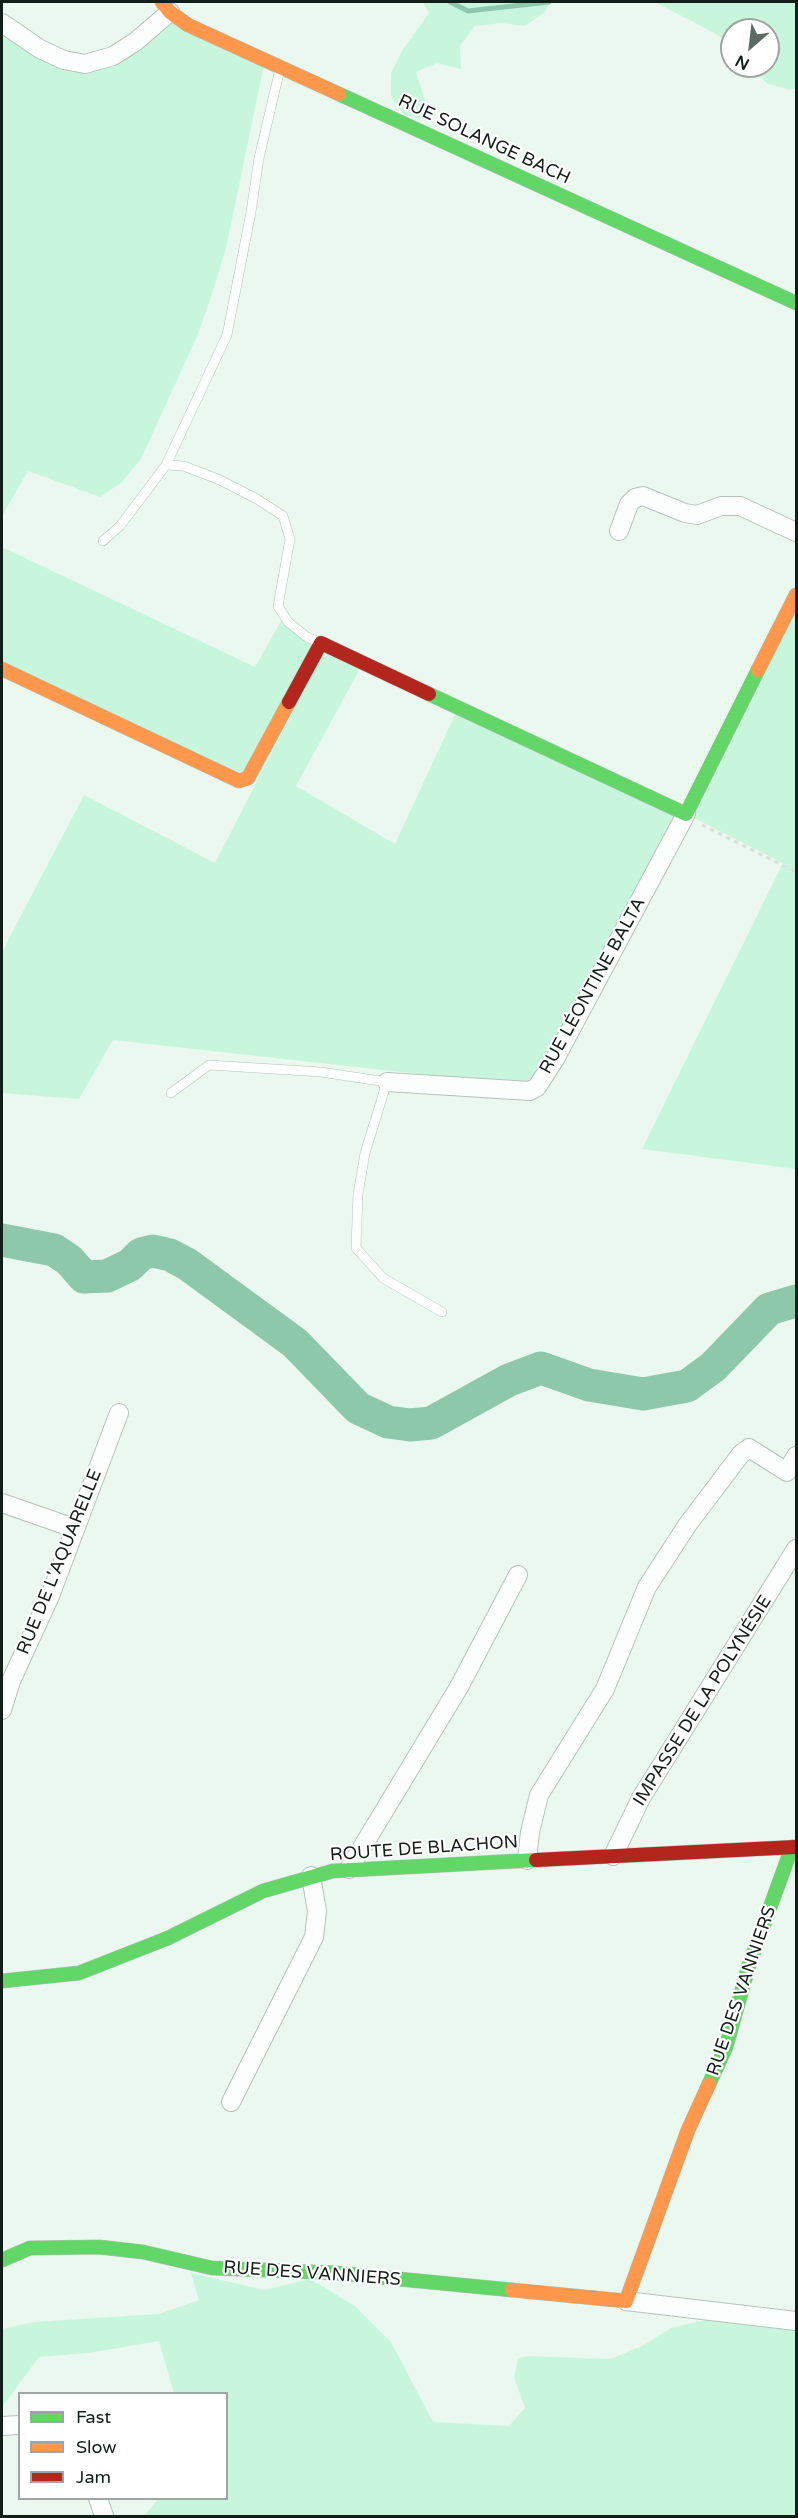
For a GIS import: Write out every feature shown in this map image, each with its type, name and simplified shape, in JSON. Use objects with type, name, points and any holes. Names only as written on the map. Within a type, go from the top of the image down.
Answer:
[{"type":"street","points":[[2,23],[40,49],[64,60],[86,64],[113,56],[135,42],[166,7]]},
{"type":"street","name":"RUE SOLANGE BACH","points":[[166,7],[188,25],[796,303]]},
{"type":"street","points":[[619,531],[629,504],[635,498],[643,496],[685,513],[697,515],[722,506],[740,506],[796,532]]},
{"type":"street","name":"RUE LÉONTINE BALTA","points":[[387,1082],[530,1091],[537,1087],[555,1059],[686,814],[796,595]]},
{"type":"street","points":[[2,669],[239,781],[248,778],[321,643],[686,814]]},
{"type":"street","name":"RUE DE L'AQUARELLE","points":[[2,1710],[6,1680],[50,1596],[119,1413]]},
{"type":"street","points":[[527,1860],[530,1832],[539,1795],[605,1689],[647,1587],[688,1524],[741,1454],[749,1448],[787,1472],[796,1456]]},
{"type":"street","points":[[2,1503],[74,1528]]},
{"type":"street","name":"IMPASSE DE LA POLYNÉSIE","points":[[613,1856],[641,1798],[796,1549]]},
{"type":"street","points":[[349,1869],[459,1687],[518,1575]]},
{"type":"street","name":"ROUTE DE BLACHON","points":[[3,1978],[80,1974],[168,1938],[263,1892],[311,1876],[349,1869],[794,1847]]},
{"type":"street","name":"RUE DES VANNIERS","points":[[626,2301],[684,2139],[722,2057],[749,1965],[794,1847]]},
{"type":"street","points":[[231,2102],[314,1937],[317,1911],[311,1876]]},
{"type":"street","name":"RUE DES VANNIERS","points":[[2,2260],[30,2248],[99,2247],[143,2252],[212,2268],[338,2273],[626,2301],[796,2322]]},
{"type":"street","points":[[2,2427],[18,2425]]},
{"type":"street","points":[[98,2500],[104,2517]]},
{"type":"lane","points":[[103,541],[120,526],[166,465],[227,335],[259,158],[280,67]]},
{"type":"lane","points":[[166,465],[184,466],[220,480],[257,499],[283,516],[290,539],[278,606],[288,622],[307,637],[321,643]]},
{"type":"lane","points":[[171,1093],[209,1065],[321,1072],[387,1082],[365,1153],[358,1194],[356,1248],[383,1278],[442,1312]]},
{"type":"path","points":[[686,814],[714,832],[796,872]]},
{"type":"green space","points":[[423,2],[550,2],[545,12],[525,26],[501,23],[475,26],[460,46],[461,69],[437,63],[416,72],[424,97],[427,120],[404,115],[391,96],[391,73],[402,51],[429,13]]},
{"type":"green space","points":[[655,2],[796,2],[796,88],[790,90],[768,84],[762,78],[780,78],[780,18],[720,18],[720,37]]},
{"type":"green space","points":[[170,12],[265,60],[226,248],[212,294],[198,334],[141,459],[121,483],[100,497],[28,471],[2,516],[2,23],[86,64]]},
{"type":"green space","points":[[2,547],[255,667],[281,621],[288,622],[321,643],[248,778],[2,669]]},
{"type":"green space","points":[[796,596],[796,1169],[642,1149],[783,863],[686,814]]},
{"type":"green space","points":[[327,646],[363,663],[296,786],[395,844],[458,708],[686,814],[535,1080],[519,1085],[113,1040],[79,1099],[2,1093],[2,952],[84,795],[215,863]]},
{"type":"green space","points":[[191,2273],[264,2290],[310,2279],[355,2306],[391,2342],[433,2422],[509,2426],[525,2408],[514,2377],[518,2358],[529,2356],[610,2359],[642,2346],[671,2328],[714,2318],[796,2330],[796,2516],[144,2516],[157,2500],[228,2500],[228,2392],[174,2392],[159,2341],[88,2353],[39,2357],[2,2407],[2,2329],[34,2322],[159,2314],[199,2300]]},
{"type":"waterway","points":[[450,2],[468,11],[549,2]]},
{"type":"waterway","points":[[2,1240],[54,1250],[69,1260],[84,1277],[107,1276],[130,1265],[141,1254],[153,1251],[170,1255],[187,1264],[295,1343],[358,1408],[388,1422],[410,1425],[431,1423],[509,1380],[541,1368],[589,1385],[643,1394],[687,1386],[713,1367],[769,1309],[796,1301]]},
{"type":"traffic: fast","points":[[339,94],[796,303]]},
{"type":"traffic: fast","points":[[429,694],[686,814],[758,670]]},
{"type":"traffic: fast","points":[[709,2084],[726,2047],[749,1965],[792,1847]]},
{"type":"traffic: fast","points":[[2,1981],[79,1973],[168,1938],[263,1891],[333,1871],[536,1860]]},
{"type":"traffic: fast","points":[[2,2260],[30,2248],[99,2247],[143,2252],[212,2268],[337,2273],[512,2290]]},
{"type":"traffic: slow","points":[[162,2],[170,12],[188,25],[339,94]]},
{"type":"traffic: slow","points":[[758,670],[796,595]]},
{"type":"traffic: slow","points":[[2,669],[239,781],[248,778],[289,702]]},
{"type":"traffic: slow","points":[[512,2290],[626,2301],[688,2130],[709,2084]]},
{"type":"traffic: jam","points":[[289,702],[321,643],[429,694]]},
{"type":"traffic: jam","points":[[536,1860],[796,1847]]}]
